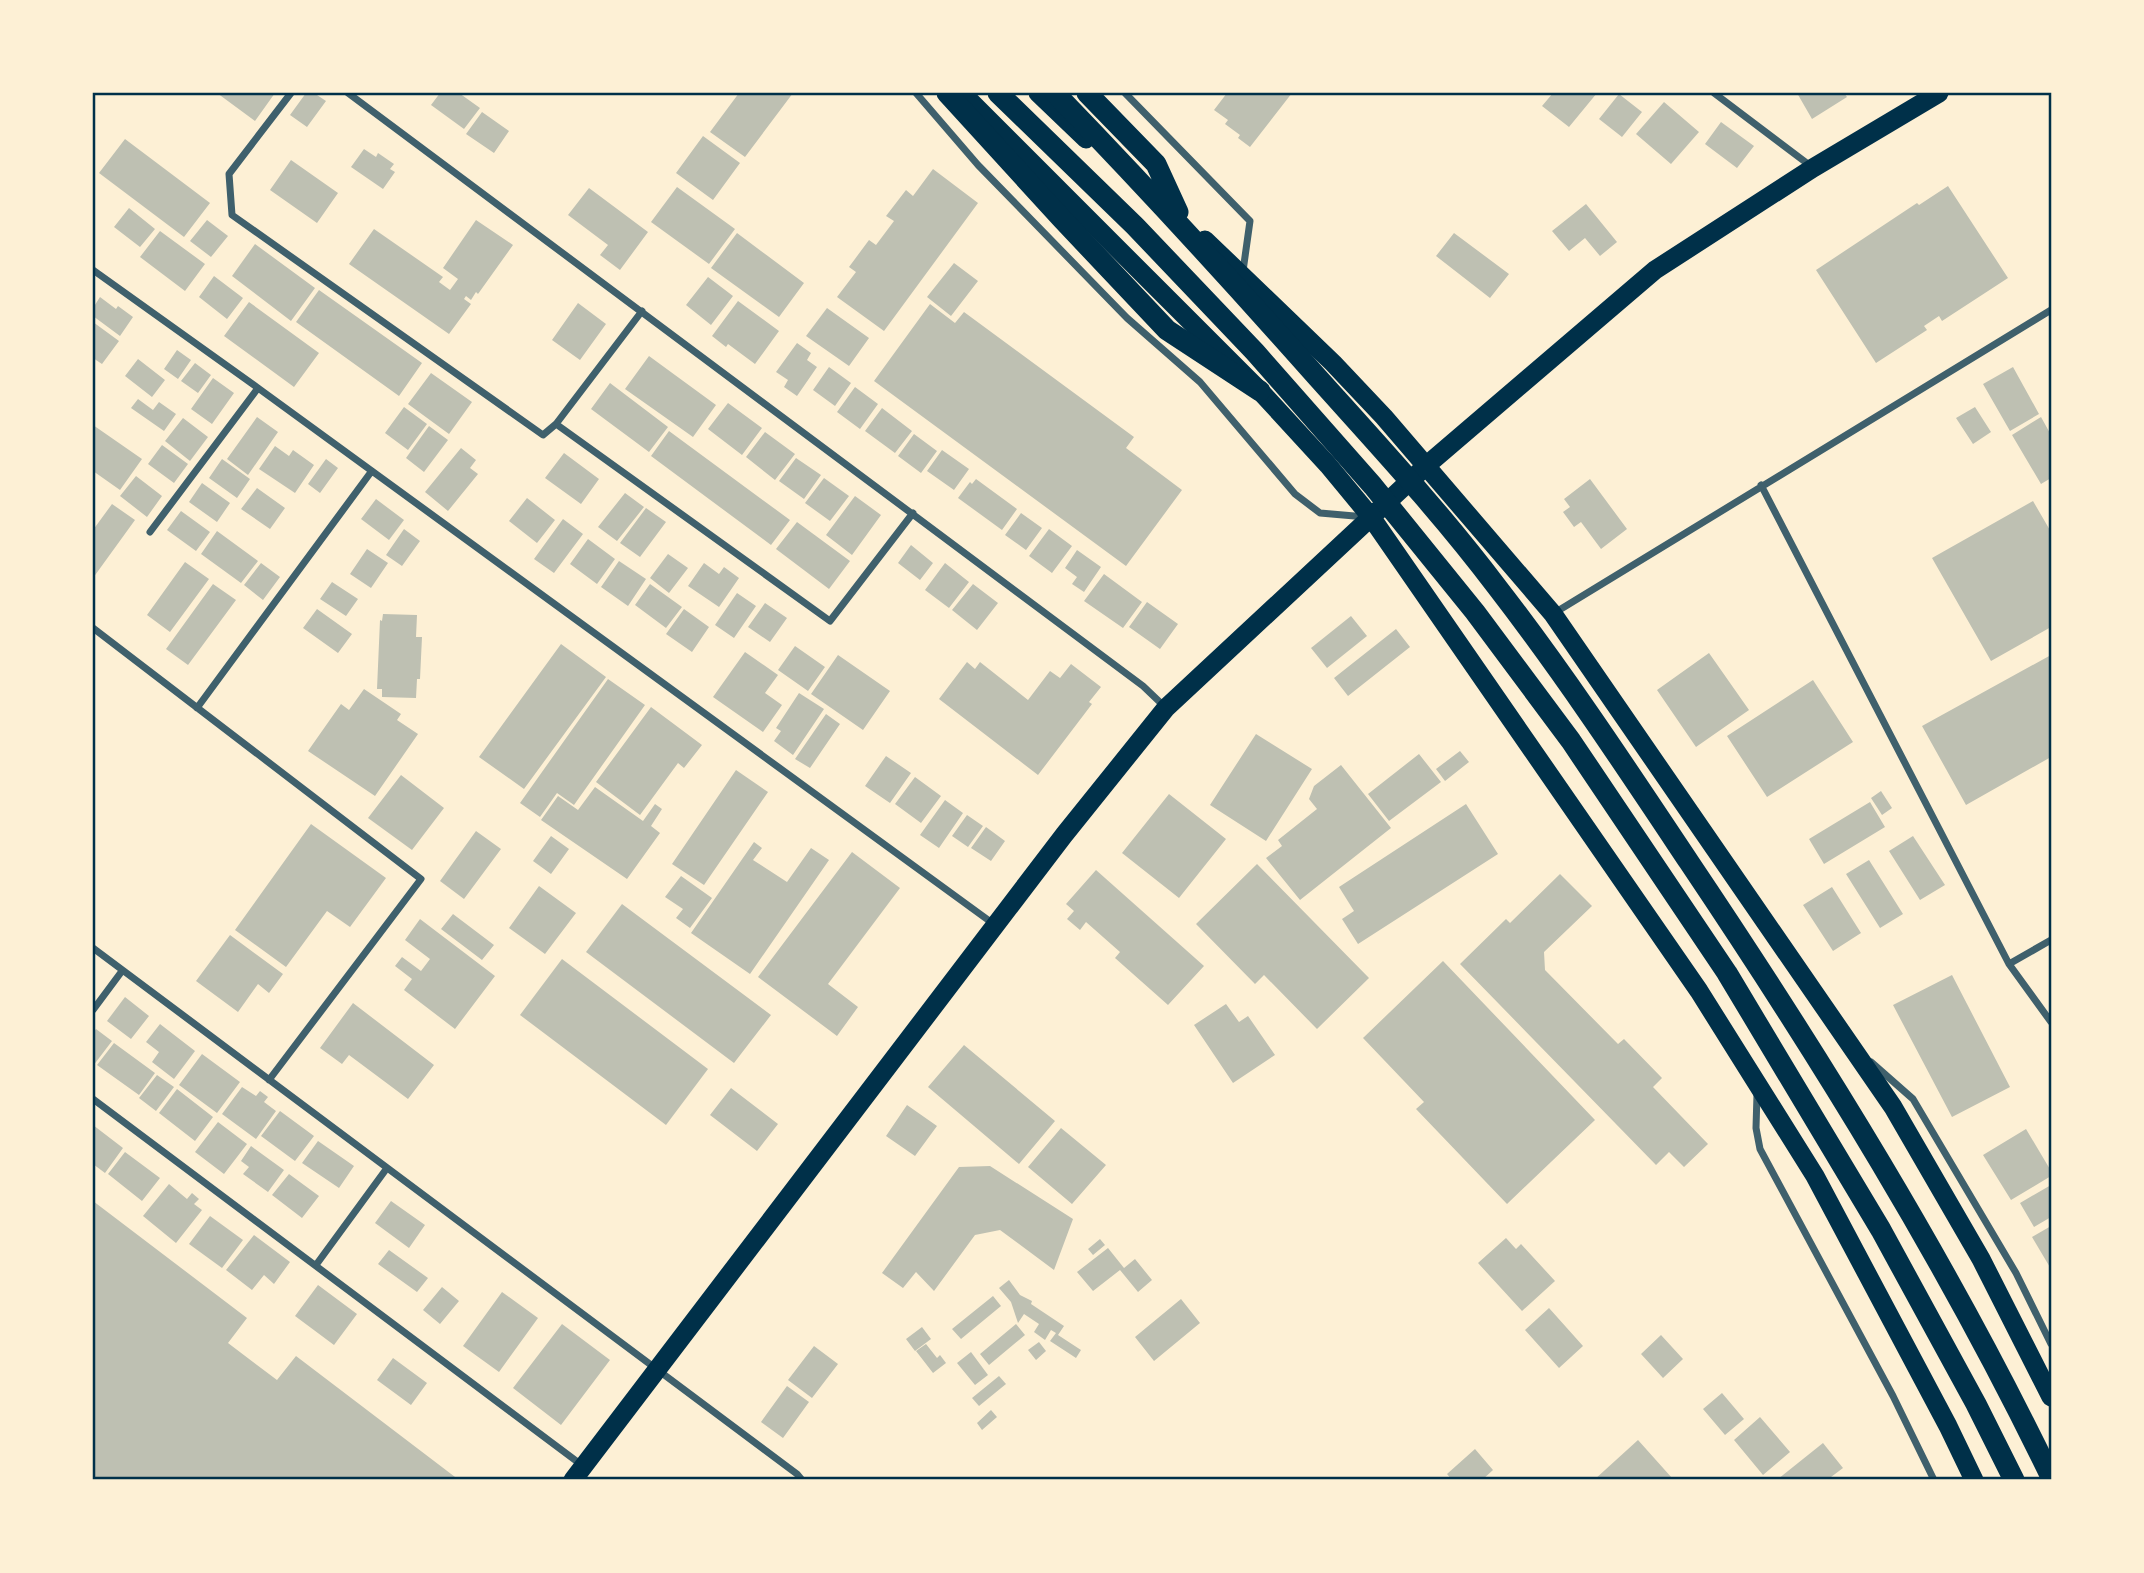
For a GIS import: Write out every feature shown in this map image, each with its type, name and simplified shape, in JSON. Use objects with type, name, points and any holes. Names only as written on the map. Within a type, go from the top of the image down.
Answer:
[{"type":"highway","points":[[947,93],[1167,330],[1260,391]]},
{"type":"highway","points":[[962,93],[1260,391],[1328,465],[1370,517],[1699,991],[1757,1083],[1815,1176],[1974,1480]]},
{"type":"highway","points":[[998,93],[1135,226],[1255,352],[1398,517],[1475,612],[1571,741],[1741,997],[1881,1230],[1976,1404],[2014,1480]]},
{"type":"highway","points":[[1038,93],[1085,138],[1242,274],[1333,363],[1427,465],[1553,614],[1892,1107],[1981,1259],[2051,1397]]},
{"type":"highway","points":[[1055,93],[1162,204],[1387,455],[1496,585],[1592,718],[1775,990],[1904,1199],[2004,1380],[2051,1477]]},
{"type":"highway","points":[[1087,93],[1156,164],[1180,218]]},
{"type":"highway","points":[[578,1473],[1064,835],[1166,708],[1427,465],[1655,270],[1813,168],[1939,93]]},
{"type":"street","points":[[291,93],[229,174],[232,215],[543,435],[556,424],[642,311]]},
{"type":"street","points":[[348,93],[913,513],[1143,686],[1166,708]]},
{"type":"street","points":[[916,93],[978,165],[1127,318],[1200,382],[1295,494],[1320,513],[1370,517]]},
{"type":"street","points":[[1125,93],[1250,221],[1242,274]]},
{"type":"street","points":[[1714,93],[1813,168]]},
{"type":"street","points":[[93,270],[995,926]]},
{"type":"street","points":[[1553,614],[2051,310]]},
{"type":"street","points":[[150,532],[258,388]]},
{"type":"street","points":[[556,424],[830,621],[913,513]]},
{"type":"street","points":[[197,708],[371,472]]},
{"type":"street","points":[[1761,485],[2009,964],[2051,1023]]},
{"type":"street","points":[[93,628],[421,879],[269,1080]]},
{"type":"street","points":[[2009,964],[2051,940]]},
{"type":"street","points":[[93,948],[802,1480]]},
{"type":"street","points":[[93,1010],[122,971]]},
{"type":"street","points":[[1847,1041],[1913,1099],[2016,1273],[2051,1344]]},
{"type":"street","points":[[1757,1083],[1756,1128],[1760,1149],[1893,1396],[1934,1480]]},
{"type":"street","points":[[93,1099],[316,1265],[578,1473]]},
{"type":"street","points":[[316,1265],[387,1168]]},
{"type":"building","points":[[217,93],[275,93],[255,121]]},
{"type":"building","points":[[306,93],[314,93],[326,101],[307,127],[290,115]]},
{"type":"building","points":[[440,93],[459,93],[480,108],[464,129],[431,105]]},
{"type":"building","points":[[739,93],[793,93],[745,157],[710,132]]},
{"type":"building","points":[[1227,93],[1292,93],[1250,147],[1225,124],[1228,120],[1214,110]]},
{"type":"building","points":[[1553,93],[1597,93],[1569,127],[1542,106]]},
{"type":"building","points":[[1797,93],[1844,93],[1847,97],[1812,119]]},
{"type":"building","points":[[1619,94],[1642,112],[1622,137],[1599,119]]},
{"type":"building","points":[[1664,102],[1699,132],[1671,164],[1636,134]]},
{"type":"building","points":[[482,112],[509,131],[494,153],[466,134]]},
{"type":"building","points":[[1721,122],[1754,146],[1737,168],[1705,144]]},
{"type":"building","points":[[703,136],[740,163],[713,200],[676,173]]},
{"type":"building","points":[[125,139],[210,203],[184,237],[99,173]]},
{"type":"building","points":[[364,149],[376,157],[378,153],[394,164],[390,169],[395,172],[383,189],[351,167]]},
{"type":"building","points":[[291,160],[338,193],[317,223],[270,190]]},
{"type":"building","points":[[933,169],[978,203],[884,331],[837,297],[856,272],[849,267],[869,240],[876,245],[894,221],[886,216],[906,190],[913,196]]},
{"type":"building","points":[[1948,186],[2008,278],[1942,321],[1939,316],[1924,326],[1927,330],[1876,363],[1816,270],[1917,203],[1919,205]]},
{"type":"building","points":[[677,187],[735,229],[709,264],[651,222]]},
{"type":"building","points":[[589,188],[648,232],[620,270],[600,255],[608,245],[568,215]]},
{"type":"building","points":[[1586,204],[1617,242],[1600,256],[1585,238],[1569,251],[1552,231]]},
{"type":"building","points":[[129,208],[155,229],[140,247],[114,227]]},
{"type":"building","points":[[207,220],[228,236],[211,257],[190,241]]},
{"type":"building","points":[[476,220],[513,245],[478,294],[476,292],[471,300],[466,296],[464,299],[471,304],[449,334],[349,264],[374,229],[443,277],[439,282],[450,290],[458,279],[443,268]]},
{"type":"building","points":[[160,231],[205,264],[185,291],[140,257]]},
{"type":"building","points":[[737,233],[804,283],[779,317],[711,268]]},
{"type":"building","points":[[1454,233],[1509,274],[1490,298],[1436,256]]},
{"type":"building","points":[[255,244],[315,288],[291,321],[232,276]]},
{"type":"building","points":[[954,263],[978,281],[951,316],[927,297]]},
{"type":"building","points":[[214,276],[243,298],[227,319],[199,297]]},
{"type":"building","points":[[708,277],[733,296],[711,325],[686,305]]},
{"type":"building","points":[[319,290],[422,363],[399,396],[296,322]]},
{"type":"building","points":[[100,297],[133,317],[120,336],[93,316],[93,308]]},
{"type":"building","points":[[738,301],[779,331],[755,364],[712,336]]},
{"type":"building","points":[[249,302],[319,353],[294,387],[224,336]]},
{"type":"building","points":[[578,303],[606,324],[580,360],[552,340]]},
{"type":"building","points":[[930,304],[955,323],[964,312],[1134,437],[1126,448],[1182,490],[1126,566],[874,381]]},
{"type":"building","points":[[827,308],[869,338],[849,366],[806,336]]},
{"type":"building","points":[[93,322],[119,341],[102,364],[93,358]]},
{"type":"building","points":[[797,343],[811,353],[807,360],[817,367],[797,396],[784,387],[788,380],[776,372]]},
{"type":"building","points":[[177,350],[191,360],[178,379],[164,369]]},
{"type":"building","points":[[649,356],[716,405],[693,437],[625,389]]},
{"type":"building","points":[[138,359],[165,380],[152,397],[125,376]]},
{"type":"building","points":[[195,363],[211,375],[198,393],[181,381]]},
{"type":"building","points":[[829,367],[851,383],[835,406],[813,390]]},
{"type":"building","points":[[2013,367],[2039,414],[2010,431],[1983,384]]},
{"type":"building","points":[[431,373],[472,402],[449,434],[408,404]]},
{"type":"building","points":[[213,378],[234,393],[212,424],[191,409]]},
{"type":"building","points":[[610,383],[668,427],[649,452],[591,409]]},
{"type":"building","points":[[855,387],[878,404],[860,429],[837,412]]},
{"type":"building","points":[[138,399],[153,410],[159,402],[176,414],[164,431],[131,408]]},
{"type":"building","points":[[728,403],[762,428],[742,455],[708,429]]},
{"type":"building","points":[[404,407],[427,424],[408,450],[385,433]]},
{"type":"building","points":[[1975,407],[1991,432],[1973,444],[1956,418]]},
{"type":"building","points":[[882,408],[912,431],[895,453],[865,431]]},
{"type":"building","points":[[257,417],[278,432],[248,475],[227,459]]},
{"type":"building","points":[[2041,417],[2051,435],[2051,478],[2041,484],[2012,435]]},
{"type":"building","points":[[183,418],[208,437],[190,461],[165,441]]},
{"type":"building","points":[[93,425],[142,459],[120,490],[93,471]]},
{"type":"building","points":[[429,426],[448,440],[424,472],[406,458]]},
{"type":"building","points":[[669,431],[790,520],[771,545],[651,456]]},
{"type":"building","points":[[765,432],[795,454],[775,480],[746,457]]},
{"type":"building","points":[[914,434],[937,451],[921,473],[898,456]]},
{"type":"building","points":[[162,445],[188,464],[174,483],[148,464]]},
{"type":"building","points":[[275,446],[289,456],[293,450],[314,465],[295,493],[259,469]]},
{"type":"building","points":[[461,448],[476,460],[470,468],[478,474],[448,511],[425,492]]},
{"type":"building","points":[[942,450],[969,469],[954,490],[927,471]]},
{"type":"building","points":[[564,453],[599,479],[581,504],[545,478]]},
{"type":"building","points":[[796,458],[821,475],[804,499],[779,481]]},
{"type":"building","points":[[222,459],[250,479],[237,498],[209,478]]},
{"type":"building","points":[[326,459],[338,468],[320,493],[308,484]]},
{"type":"building","points":[[136,476],[162,496],[147,517],[120,496]]},
{"type":"building","points":[[824,478],[849,496],[830,521],[805,503]]},
{"type":"building","points":[[976,479],[1017,509],[1002,530],[958,498],[970,482],[972,484]]},
{"type":"building","points":[[1590,479],[1627,529],[1601,549],[1581,522],[1574,527],[1563,512],[1570,507],[1564,499]]},
{"type":"building","points":[[202,483],[230,503],[217,522],[189,502]]},
{"type":"building","points":[[257,488],[285,508],[270,529],[241,509]]},
{"type":"building","points":[[625,493],[644,507],[617,541],[598,527]]},
{"type":"building","points":[[855,496],[881,515],[852,555],[826,535]]},
{"type":"building","points":[[527,498],[555,520],[537,543],[509,521]]},
{"type":"building","points":[[376,499],[404,520],[389,540],[361,519]]},
{"type":"building","points":[[2033,501],[2051,532],[2051,627],[1991,661],[1932,558]]},
{"type":"building","points":[[112,504],[135,520],[93,578],[93,530]]},
{"type":"building","points":[[646,508],[666,522],[640,557],[620,543]]},
{"type":"building","points":[[181,511],[210,532],[196,551],[167,530]]},
{"type":"building","points":[[1021,513],[1042,528],[1026,550],[1005,535]]},
{"type":"building","points":[[563,519],[583,534],[554,573],[534,559]]},
{"type":"building","points":[[797,522],[850,561],[829,589],[776,549]]},
{"type":"building","points":[[404,529],[420,541],[402,566],[386,555]]},
{"type":"building","points":[[1049,529],[1072,546],[1052,573],[1029,556]]},
{"type":"building","points":[[217,531],[258,561],[241,583],[201,554]]},
{"type":"building","points":[[588,539],[615,559],[597,584],[570,564]]},
{"type":"building","points":[[911,545],[933,563],[920,580],[898,563]]},
{"type":"building","points":[[367,549],[388,563],[371,588],[350,574]]},
{"type":"building","points":[[1077,550],[1101,567],[1084,592],[1072,584],[1077,577],[1065,568]]},
{"type":"building","points":[[668,554],[688,568],[669,593],[650,578]]},
{"type":"building","points":[[619,561],[646,579],[628,606],[601,587]]},
{"type":"building","points":[[185,562],[209,579],[170,632],[147,615]]},
{"type":"building","points":[[261,563],[280,577],[263,600],[244,585]]},
{"type":"building","points":[[704,563],[719,574],[724,567],[739,578],[719,607],[688,586]]},
{"type":"building","points":[[945,563],[969,582],[949,608],[925,590]]},
{"type":"building","points":[[1104,574],[1142,602],[1123,628],[1084,601]]},
{"type":"building","points":[[332,582],[358,599],[346,616],[320,599]]},
{"type":"building","points":[[213,584],[236,600],[188,665],[166,649]]},
{"type":"building","points":[[650,584],[682,607],[666,628],[635,605]]},
{"type":"building","points":[[973,584],[998,603],[977,630],[952,610]]},
{"type":"building","points":[[737,593],[756,606],[734,638],[715,625]]},
{"type":"building","points":[[1147,602],[1178,624],[1160,649],[1129,627]]},
{"type":"building","points":[[765,603],[787,618],[770,642],[748,627]]},
{"type":"building","points":[[317,609],[352,634],[338,653],[303,628]]},
{"type":"building","points":[[684,609],[709,627],[692,652],[666,634]]},
{"type":"building","points":[[383,614],[417,615],[416,637],[422,637],[420,679],[417,679],[416,698],[382,697],[382,689],[377,689],[380,620],[382,621]]},
{"type":"building","points":[[1351,616],[1367,636],[1327,668],[1311,648]]},
{"type":"building","points":[[1396,629],[1410,647],[1348,696],[1334,678]]},
{"type":"building","points":[[561,644],[606,677],[524,789],[479,757]]},
{"type":"building","points":[[795,646],[825,667],[808,691],[778,670]]},
{"type":"building","points":[[745,652],[778,675],[765,693],[782,705],[763,732],[713,697]]},
{"type":"building","points":[[1709,653],[1749,710],[1696,747],[1657,690]]},
{"type":"building","points":[[838,655],[890,691],[863,730],[811,694]]},
{"type":"building","points":[[2051,655],[2051,757],[1966,805],[1922,726]]},
{"type":"building","points":[[967,662],[975,669],[980,662],[1028,700],[1050,671],[1060,678],[1071,664],[1101,687],[1089,702],[1092,704],[1038,775],[939,699]]},
{"type":"building","points":[[608,679],[645,705],[574,805],[557,793],[540,817],[520,803]]},
{"type":"building","points":[[1813,680],[1853,742],[1767,797],[1727,736]]},
{"type":"building","points":[[364,689],[401,714],[397,720],[418,734],[375,796],[308,751],[341,704],[349,710]]},
{"type":"building","points":[[799,693],[824,709],[793,755],[774,741],[781,731],[776,728]]},
{"type":"building","points":[[651,707],[702,745],[684,768],[678,763],[640,815],[596,782]]},
{"type":"building","points":[[826,714],[840,724],[810,768],[795,759]]},
{"type":"building","points":[[1256,734],[1312,769],[1266,841],[1210,805]]},
{"type":"building","points":[[1460,751],[1469,762],[1445,781],[1436,769]]},
{"type":"building","points":[[1419,754],[1441,782],[1389,821],[1368,794]]},
{"type":"building","points":[[886,756],[911,773],[890,803],[865,786]]},
{"type":"building","points":[[1341,765],[1391,828],[1300,900],[1266,858],[1282,846],[1278,840],[1317,809],[1309,799],[1314,786]]},
{"type":"building","points":[[736,770],[768,792],[704,885],[672,864]]},
{"type":"building","points":[[401,775],[444,808],[412,850],[368,818]]},
{"type":"building","points":[[915,777],[941,796],[921,823],[895,804]]},
{"type":"building","points":[[595,787],[643,821],[655,804],[662,809],[651,826],[660,833],[627,879],[541,820],[558,796],[578,810]]},
{"type":"building","points":[[1881,791],[1892,808],[1882,815],[1871,798]]},
{"type":"building","points":[[1169,794],[1226,839],[1179,898],[1122,853]]},
{"type":"building","points":[[945,800],[963,813],[939,848],[920,835]]},
{"type":"building","points":[[1870,802],[1885,827],[1824,864],[1809,839]]},
{"type":"building","points":[[1466,804],[1498,854],[1358,944],[1342,919],[1354,911],[1339,887]]},
{"type":"building","points":[[967,815],[983,826],[968,847],[952,836]]},
{"type":"building","points":[[311,824],[386,878],[350,927],[327,911],[286,967],[235,930]]},
{"type":"building","points":[[986,827],[1005,841],[991,861],[971,848]]},
{"type":"building","points":[[476,831],[501,849],[464,899],[440,881]]},
{"type":"building","points":[[551,836],[569,849],[551,874],[533,861]]},
{"type":"building","points":[[1913,836],[1945,885],[1920,900],[1889,851]]},
{"type":"building","points":[[754,842],[762,848],[753,860],[787,882],[811,848],[829,860],[750,974],[691,933]]},
{"type":"building","points":[[852,852],[900,888],[828,984],[858,1007],[837,1036],[758,977]]},
{"type":"building","points":[[1869,860],[1903,914],[1880,928],[1846,874]]},
{"type":"building","points":[[1257,864],[1369,978],[1317,1029],[1264,975],[1255,984],[1196,924]]},
{"type":"building","points":[[1096,870],[1204,966],[1168,1005],[1115,958],[1120,952],[1086,922],[1080,930],[1067,919],[1074,911],[1066,904]]},
{"type":"building","points":[[1560,874],[1592,906],[1544,952],[1545,970],[1618,1044],[1624,1039],[1662,1078],[1653,1087],[1708,1144],[1684,1167],[1669,1152],[1656,1165],[1460,964],[1506,919],[1510,923]]},
{"type":"building","points":[[681,876],[712,898],[690,928],[676,918],[683,909],[665,897]]},
{"type":"building","points":[[539,886],[576,913],[545,954],[509,928]]},
{"type":"building","points":[[1832,887],[1861,933],[1833,951],[1803,905]]},
{"type":"building","points":[[622,904],[771,1015],[734,1063],[586,952]]},
{"type":"building","points":[[453,914],[494,945],[482,960],[441,929]]},
{"type":"building","points":[[420,919],[495,976],[455,1029],[404,990],[412,979],[395,966],[402,957],[421,971],[430,959],[405,940]]},
{"type":"building","points":[[230,935],[283,974],[269,993],[258,984],[238,1012],[196,981]]},
{"type":"building","points":[[562,959],[708,1069],[666,1125],[520,1015]]},
{"type":"building","points":[[1443,961],[1595,1120],[1507,1204],[1416,1109],[1424,1102],[1363,1038]]},
{"type":"building","points":[[1952,975],[2010,1087],[1952,1117],[1893,1005]]},
{"type":"building","points":[[125,997],[149,1016],[131,1039],[107,1021]]},
{"type":"building","points":[[353,1003],[434,1065],[408,1099],[349,1055],[342,1064],[320,1048]]},
{"type":"building","points":[[1226,1004],[1239,1022],[1248,1016],[1275,1055],[1233,1083],[1194,1025]]},
{"type":"building","points":[[160,1024],[195,1051],[174,1079],[152,1062],[159,1052],[146,1042]]},
{"type":"building","points":[[96,1029],[112,1041],[93,1066],[93,1033]]},
{"type":"building","points":[[114,1043],[155,1073],[139,1095],[97,1065]]},
{"type":"building","points":[[964,1045],[1055,1121],[1019,1164],[928,1087]]},
{"type":"building","points":[[202,1054],[240,1082],[217,1113],[179,1085]]},
{"type":"building","points":[[157,1075],[174,1087],[156,1111],[139,1098]]},
{"type":"building","points":[[242,1087],[256,1096],[260,1091],[268,1097],[264,1102],[276,1111],[256,1139],[222,1114]]},
{"type":"building","points":[[731,1088],[778,1124],[757,1151],[710,1115]]},
{"type":"building","points":[[177,1089],[213,1117],[195,1141],[159,1113]]},
{"type":"building","points":[[907,1105],[937,1126],[915,1156],[886,1136]]},
{"type":"building","points":[[280,1111],[314,1136],[295,1161],[261,1136]]},
{"type":"building","points":[[218,1122],[247,1144],[224,1174],[195,1152]]},
{"type":"building","points":[[93,1125],[123,1148],[105,1173],[93,1164]]},
{"type":"building","points":[[1061,1128],[1106,1165],[1072,1204],[1028,1167]]},
{"type":"building","points":[[2026,1129],[2051,1171],[2051,1176],[2011,1200],[1983,1155]]},
{"type":"building","points":[[318,1141],[354,1166],[339,1188],[302,1163]]},
{"type":"building","points":[[251,1146],[284,1170],[268,1192],[243,1174],[249,1167],[241,1161]]},
{"type":"building","points":[[125,1152],[160,1178],[142,1201],[108,1174]]},
{"type":"building","points":[[990,1166],[1073,1219],[1054,1270],[1000,1230],[975,1235],[934,1291],[916,1272],[903,1288],[882,1273],[959,1167]]},
{"type":"building","points":[[289,1174],[319,1196],[302,1218],[272,1195]]},
{"type":"building","points":[[169,1184],[187,1199],[192,1193],[199,1199],[194,1204],[202,1210],[176,1243],[143,1216]]},
{"type":"building","points":[[2051,1185],[2051,1217],[2034,1227],[2020,1203]]},
{"type":"building","points":[[93,1201],[247,1318],[228,1343],[277,1380],[296,1356],[459,1480],[93,1480]]},
{"type":"building","points":[[391,1201],[425,1225],[409,1248],[375,1223]]},
{"type":"building","points":[[210,1216],[243,1240],[222,1268],[189,1244]]},
{"type":"building","points":[[2051,1226],[2051,1269],[2032,1237]]},
{"type":"building","points":[[254,1235],[290,1262],[274,1284],[264,1275],[252,1290],[226,1270]]},
{"type":"building","points":[[1506,1238],[1516,1249],[1521,1244],[1555,1281],[1522,1311],[1478,1263]]},
{"type":"building","points":[[1100,1239],[1105,1245],[1093,1255],[1088,1249]]},
{"type":"building","points":[[1108,1248],[1124,1268],[1135,1259],[1152,1280],[1138,1292],[1120,1270],[1093,1291],[1077,1272]]},
{"type":"building","points":[[389,1250],[428,1278],[417,1292],[378,1264]]},
{"type":"building","points":[[1009,1280],[1020,1295],[1064,1326],[1058,1335],[1081,1350],[1076,1358],[1050,1341],[1056,1333],[1051,1330],[1045,1340],[1034,1332],[1039,1324],[1024,1314],[1018,1323],[1011,1302],[999,1288]]},
{"type":"building","points":[[318,1285],[357,1314],[334,1345],[295,1316]]},
{"type":"building","points":[[442,1287],[459,1301],[440,1324],[423,1310]]},
{"type":"building","points":[[502,1292],[538,1318],[499,1372],[463,1346]]},
{"type":"building","points":[[993,1296],[1001,1306],[961,1339],[952,1329]]},
{"type":"building","points":[[1181,1299],[1200,1323],[1154,1361],[1135,1337]]},
{"type":"building","points":[[1549,1308],[1583,1346],[1559,1368],[1525,1330]]},
{"type":"building","points":[[562,1324],[610,1360],[561,1425],[513,1388]]},
{"type":"building","points":[[1016,1324],[1025,1335],[989,1365],[980,1354]]},
{"type":"building","points":[[922,1327],[931,1339],[915,1351],[906,1339]]},
{"type":"building","points":[[1661,1335],[1683,1359],[1663,1378],[1641,1354]]},
{"type":"building","points":[[1039,1342],[1046,1351],[1036,1360],[1028,1350]]},
{"type":"building","points":[[926,1344],[937,1358],[940,1355],[946,1363],[933,1373],[916,1351]]},
{"type":"building","points":[[814,1346],[838,1364],[812,1398],[788,1380]]},
{"type":"building","points":[[971,1352],[988,1375],[975,1385],[957,1363]]},
{"type":"building","points":[[393,1358],[427,1383],[411,1405],[377,1380]]},
{"type":"building","points":[[999,1376],[1006,1384],[979,1406],[972,1398]]},
{"type":"building","points":[[787,1386],[809,1402],[783,1438],[761,1422]]},
{"type":"building","points":[[1722,1393],[1744,1419],[1725,1435],[1703,1409]]},
{"type":"building","points":[[991,1410],[997,1417],[982,1430],[977,1423]]},
{"type":"building","points":[[1760,1417],[1790,1452],[1763,1475],[1734,1440]]},
{"type":"building","points":[[1638,1440],[1672,1478],[1670,1480],[1594,1480]]},
{"type":"building","points":[[1823,1443],[1843,1468],[1827,1480],[1778,1479]]},
{"type":"building","points":[[1475,1449],[1493,1470],[1482,1480],[1452,1480],[1447,1474]]}]
